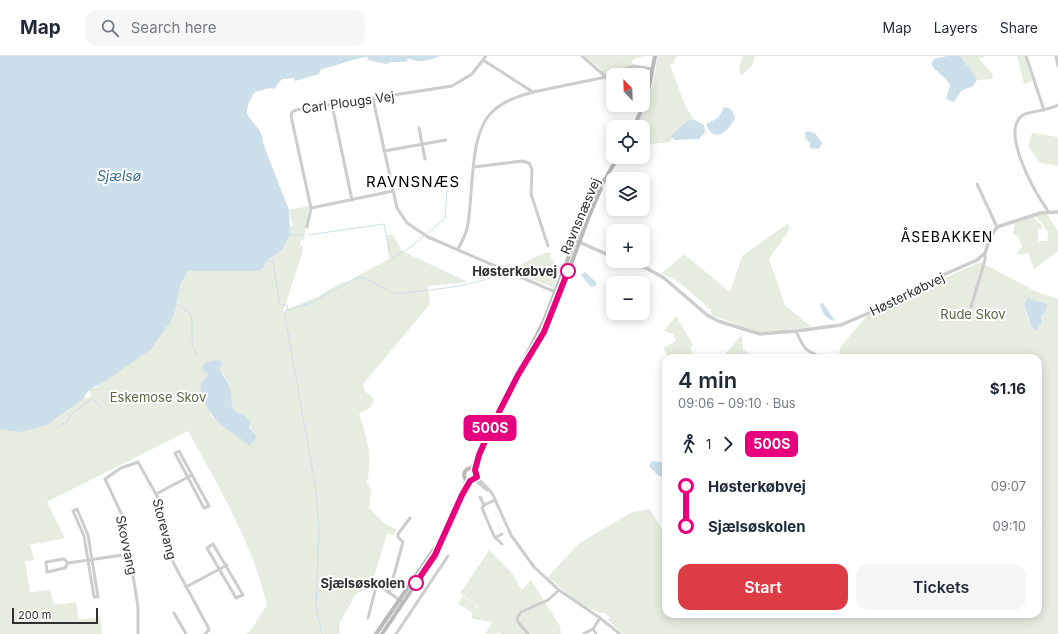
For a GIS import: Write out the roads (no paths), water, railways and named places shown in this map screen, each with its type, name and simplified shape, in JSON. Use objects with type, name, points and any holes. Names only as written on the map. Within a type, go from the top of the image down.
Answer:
[{"type":"main road","points":[[637,120],[647,97],[655,56]]},
{"type":"main road","name":"Ravnsnæsvej","points":[[472,479],[464,473],[466,470],[473,469],[499,410],[518,375],[558,293],[576,241],[614,164]]},
{"type":"main road","points":[[376,634],[435,555],[462,495],[472,479],[473,469]]},
{"type":"main road","points":[[382,634],[401,601]]},
{"type":"street","name":"Carl Plougs Vej","points":[[307,227],[311,208],[291,114],[296,110],[452,86],[466,79],[486,56]]},
{"type":"street","points":[[582,56],[606,77]]},
{"type":"street","points":[[1026,56],[1044,110]]},
{"type":"street","points":[[1056,56],[1058,66]]},
{"type":"street","points":[[484,60],[533,92]]},
{"type":"street","points":[[628,68],[633,66],[646,68]]},
{"type":"street","points":[[458,249],[466,230],[480,131],[488,115],[508,100],[533,92],[606,77]]},
{"type":"street","points":[[373,99],[397,208],[407,223],[428,237],[558,293]]},
{"type":"street","points":[[1048,211],[1034,189],[1016,145],[1014,131],[1017,122],[1023,116],[1058,104]]},
{"type":"street","points":[[332,105],[352,200]]},
{"type":"street","points":[[419,128],[425,159]]},
{"type":"street","points":[[384,151],[446,140]]},
{"type":"street","points":[[474,167],[522,161],[529,163],[532,169],[532,194],[548,246]]},
{"type":"street","points":[[977,184],[997,227]]},
{"type":"street","points":[[311,208],[393,191]]},
{"type":"street","points":[[971,306],[985,260],[985,253],[992,233],[997,227],[1027,216],[1048,211],[1058,212]]},
{"type":"street","points":[[576,241],[606,255]]},
{"type":"street","name":"Høsterkøbvej","points":[[646,268],[664,278],[706,315],[718,321],[760,334],[796,331],[848,322],[903,298],[943,275],[977,260],[985,253]]},
{"type":"street","points":[[796,331],[802,345],[807,351],[816,354]]},
{"type":"street","points":[[180,451],[208,506],[204,508],[188,478],[175,453],[180,451]]},
{"type":"street","name":"Storevang","points":[[121,468],[138,462],[156,494],[163,510],[170,554],[186,587],[208,626],[206,634]]},
{"type":"street","name":"Skovvang","points":[[121,468],[105,479],[121,513],[130,554],[138,607],[138,634]]},
{"type":"street","points":[[156,494],[192,475]]},
{"type":"street","points":[[472,479],[492,495],[507,528],[518,546],[534,567],[558,590],[600,618],[620,634]]},
{"type":"street","points":[[480,497],[484,505],[482,508],[495,538],[502,544]]},
{"type":"street","points":[[484,505],[495,500]]},
{"type":"street","points":[[90,560],[88,535],[77,509],[73,511],[84,536],[90,560],[98,597],[94,597],[90,560]]},
{"type":"street","points":[[389,593],[403,542],[398,537],[398,534],[410,518]]},
{"type":"street","points":[[495,538],[502,534]]},
{"type":"street","points":[[213,544],[243,595],[236,598],[220,568],[207,548],[213,544]]},
{"type":"street","points":[[68,563],[130,554]]},
{"type":"street","points":[[396,634],[448,556]]},
{"type":"street","points":[[64,559],[68,563],[65,568],[47,572],[46,562],[64,559]]},
{"type":"street","points":[[186,587],[226,565]]},
{"type":"street","points":[[368,618],[376,587],[380,586],[401,601]]},
{"type":"street","points":[[528,634],[518,622],[518,615],[521,612],[548,600],[558,590]]},
{"type":"street","points":[[174,613],[186,634]]},
{"type":"street","points":[[584,634],[593,629],[600,618]]},
{"type":"street","points":[[593,629],[596,634]]},
{"type":"water","name":"Sjælsø","points":[[0,56],[440,56],[420,61],[408,58],[407,62],[391,62],[386,64],[368,60],[367,57],[361,58],[321,69],[319,74],[295,81],[294,78],[282,79],[274,89],[270,88],[255,92],[248,105],[247,113],[261,133],[263,143],[289,210],[289,235],[283,249],[268,260],[264,267],[259,271],[188,271],[181,283],[173,318],[151,349],[107,380],[89,390],[82,400],[47,425],[20,432],[0,429]]},
{"type":"water","points":[[947,56],[960,56],[977,80],[973,86],[961,91],[954,102],[946,99],[950,85],[931,64],[934,59]]},
{"type":"water","points":[[724,107],[731,110],[735,118],[729,127],[721,134],[713,134],[706,124],[718,118]]},
{"type":"water","points":[[693,119],[704,125],[705,132],[699,139],[674,140],[671,136],[683,124]]},
{"type":"water","points":[[807,131],[815,133],[822,143],[819,149],[810,148],[810,143],[805,138],[805,133]]},
{"type":"water","points":[[585,272],[596,282],[596,286],[591,287],[581,275]]},
{"type":"water","points":[[1028,296],[1031,300],[1045,303],[1047,305],[1046,311],[1041,316],[1041,323],[1036,330],[1032,327],[1024,305]]},
{"type":"water","points":[[821,303],[823,303],[835,321],[830,320],[824,313],[820,306]]},
{"type":"water","points":[[219,360],[222,363],[220,369],[230,388],[233,410],[245,416],[251,422],[249,427],[256,436],[255,440],[249,445],[217,421],[211,414],[203,397],[200,385],[208,374],[204,371],[203,366],[206,362]]},
{"type":"water","points":[[652,461],[662,462],[662,477],[654,472],[649,466]]},
{"type":"waterway","points":[[428,233],[445,218],[448,178]]},
{"type":"waterway","points":[[308,235],[384,224],[390,253]]},
{"type":"waterway","points":[[289,235],[304,235]]},
{"type":"waterway","points":[[392,258],[411,247],[424,236]]},
{"type":"waterway","points":[[268,260],[273,262],[280,305],[285,305]]},
{"type":"waterway","points":[[392,292],[396,294],[465,285],[505,272]]},
{"type":"waterway","points":[[286,311],[311,303],[358,277],[366,279],[390,291]]},
{"type":"waterway","points":[[177,304],[191,314],[192,341],[198,357]]},
{"type":"waterway","points":[[285,314],[288,306],[286,305]]},
{"type":"waterway","points":[[285,316],[316,490],[319,530],[316,608],[322,634]]},
{"type":"waterway","points":[[59,426],[67,422],[71,414],[92,399]]},
{"type":"waterway","points":[[93,399],[106,412]]},
{"type":"place","name":"Høsterkøbvej","points":[[568,271]]},
{"type":"place","name":"Sjælsøskolen","points":[[416,583]]},
{"type":"district","name":"RAVNSNÆS","points":[[413,181]]},
{"type":"district","name":"ÅSEBAKKEN","points":[[947,236]]},
{"type":"park label","name":"Rude Skov","points":[[973,314]]},
{"type":"park label","name":"Eskemose Skov","points":[[158,397]]}]
